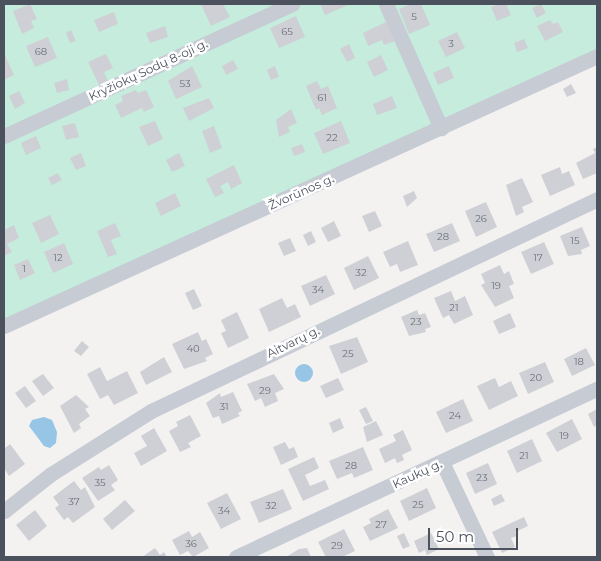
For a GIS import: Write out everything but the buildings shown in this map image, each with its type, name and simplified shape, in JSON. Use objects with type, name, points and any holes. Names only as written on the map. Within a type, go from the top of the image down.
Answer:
[{"type":"street","name":"Kryžiokų Sodų 8-oji g.","points":[[4,136],[292,4]]},
{"type":"street","points":[[386,4],[441,128]]},
{"type":"street","name":"Žvorūnos g.","points":[[4,326],[597,56]]},
{"type":"street","name":"Aitvarų g.","points":[[4,511],[51,474],[151,410],[597,199]]},
{"type":"street","name":"Kaukų g.","points":[[236,557],[597,389]]},
{"type":"street","points":[[442,462],[487,557]]},
{"type":"green space","points":[[4,4],[597,4],[597,50],[4,326]]},
{"type":"water","points":[[304,364],[310,367],[313,373],[310,379],[304,382],[298,379],[295,373],[298,367]]},
{"type":"water","points":[[44,417],[52,420],[57,432],[56,443],[50,448],[44,446],[29,426],[32,420]]}]
